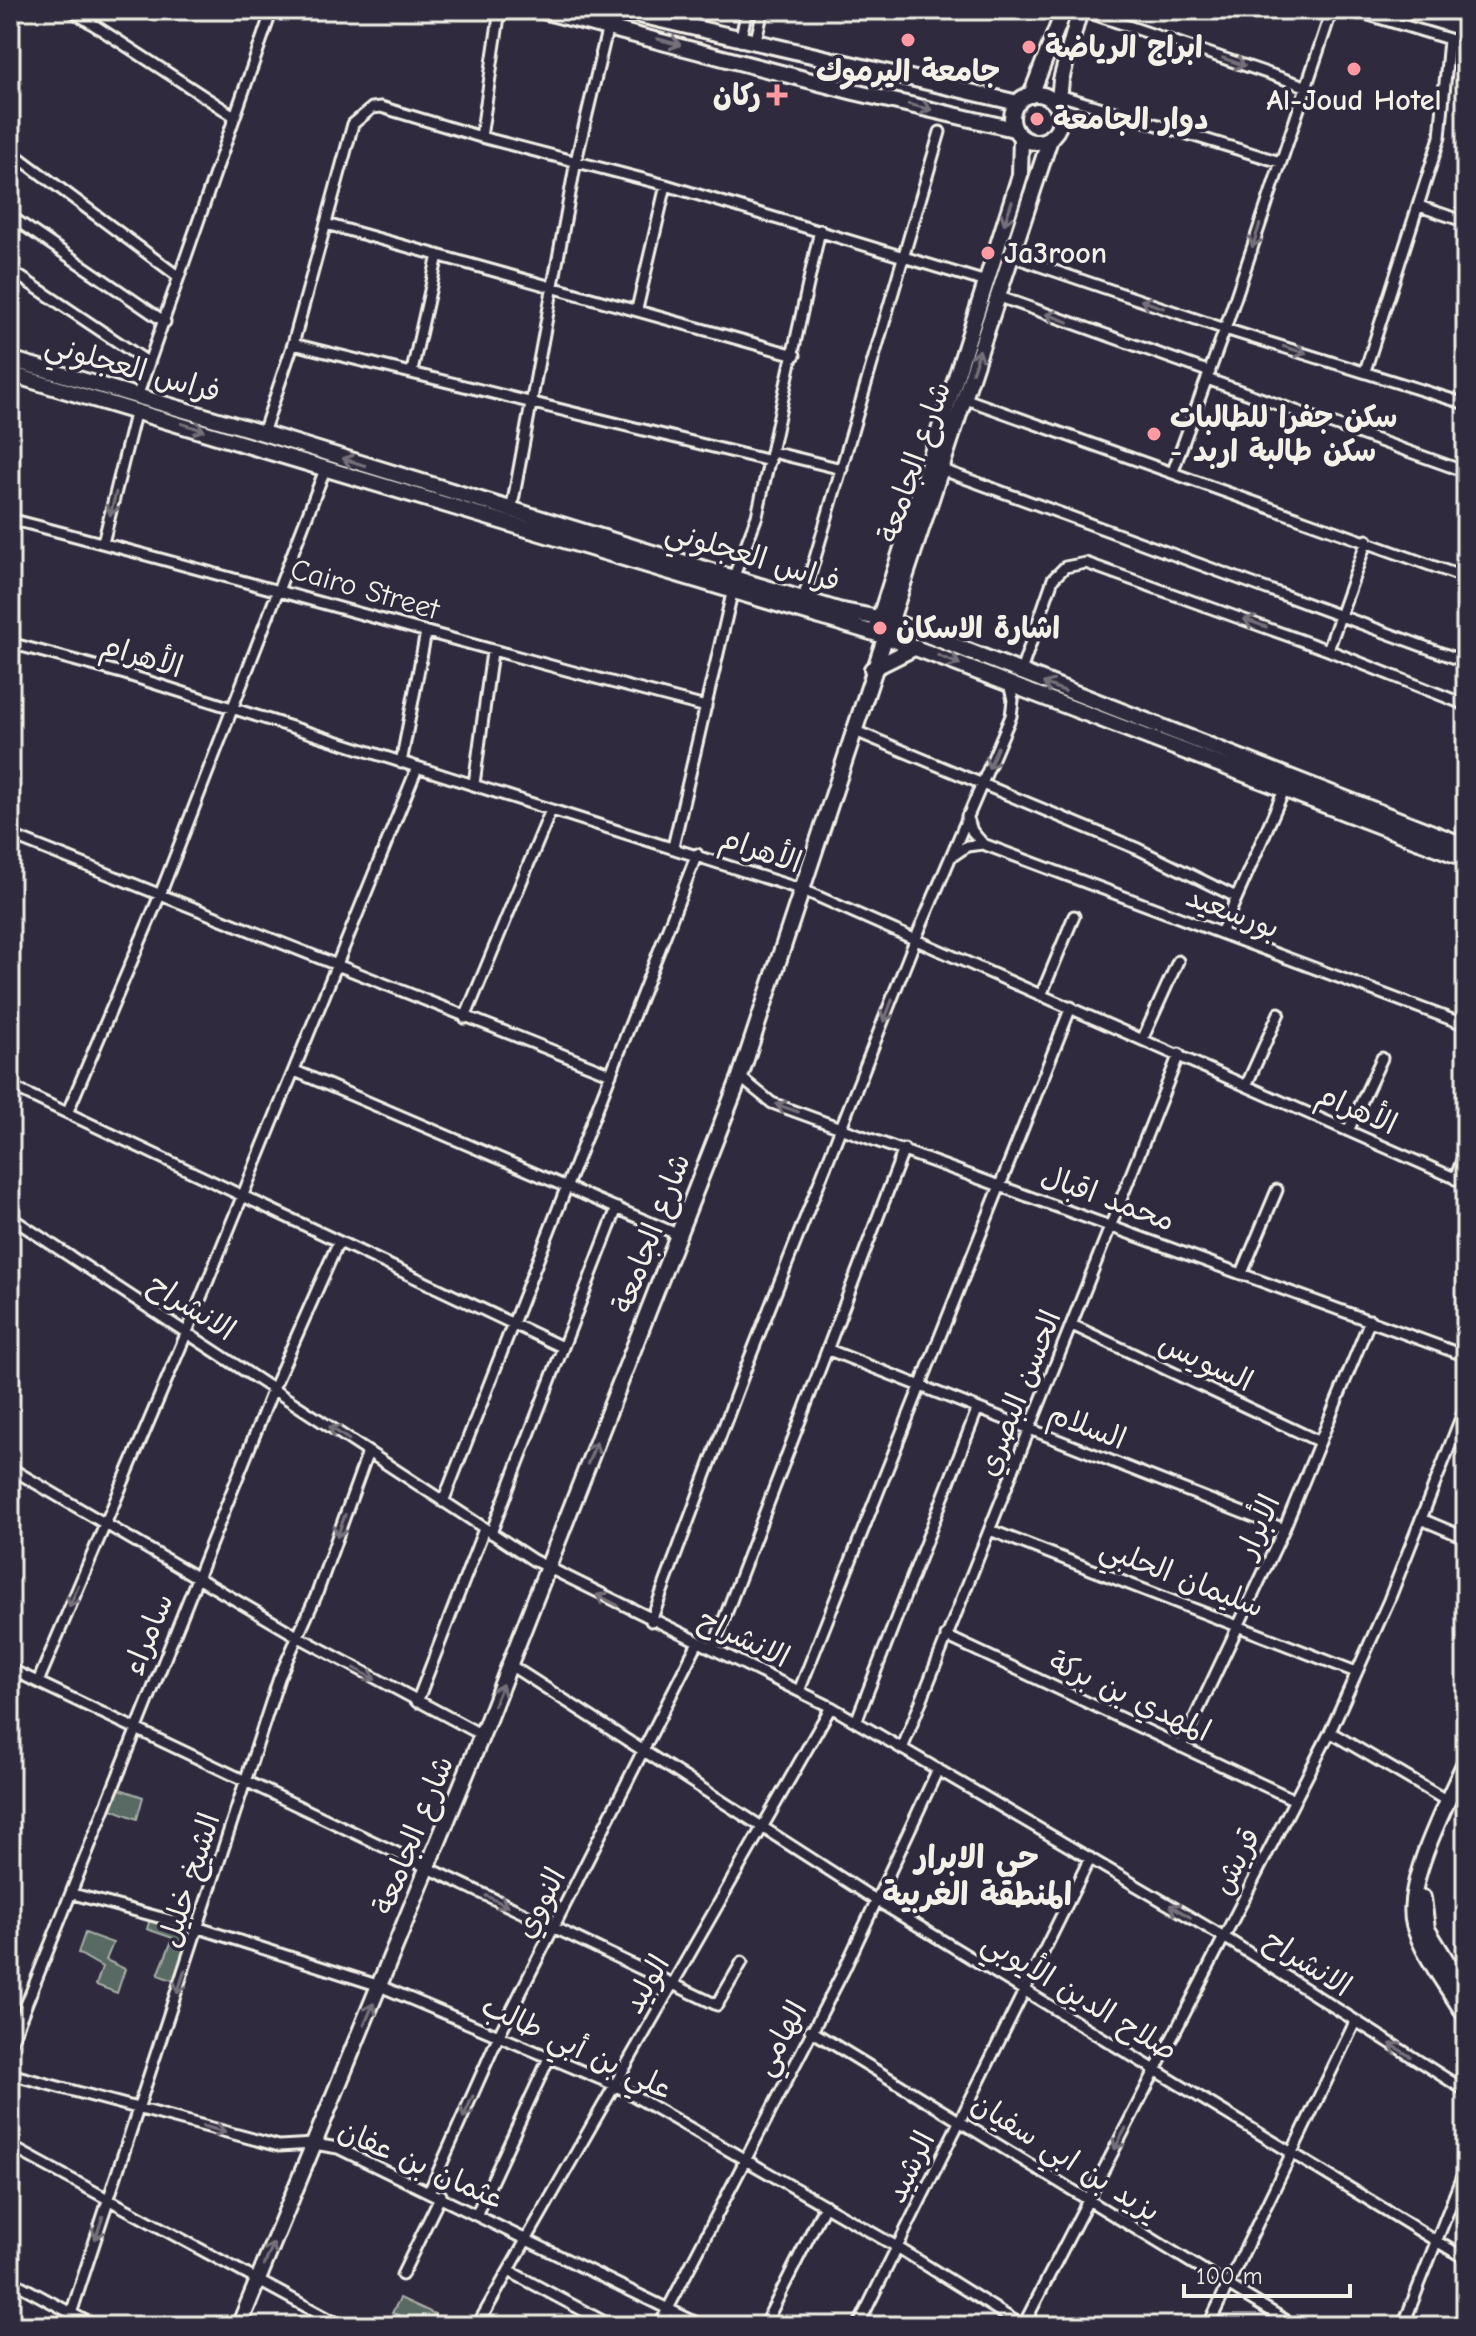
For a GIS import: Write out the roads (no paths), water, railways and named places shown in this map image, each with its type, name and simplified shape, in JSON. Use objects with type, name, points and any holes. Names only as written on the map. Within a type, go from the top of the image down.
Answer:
[{"type":"main road","points":[[539,10],[1018,133],[1033,142],[1051,136],[1059,124],[1058,102],[1080,10]]},
{"type":"main road","points":[[618,10],[740,41],[1024,99],[1047,98],[1058,102]]},
{"type":"main road","points":[[1018,133],[1012,115],[1024,99],[1064,10]]},
{"type":"main road","name":"شارع الجامعة","points":[[239,2326],[482,1735],[740,1077],[872,669],[883,619],[1020,175],[1018,133]]},
{"type":"main road","name":"شارع الجامعة","points":[[883,619],[940,469],[1051,136]]},
{"type":"main road","name":"فراس العجلوني","points":[[10,359],[326,467],[733,582],[883,619],[1014,679],[1466,859]]},
{"type":"main road","name":"فراس العجلوني","points":[[10,374],[263,433],[733,582],[1014,679],[1466,846]]},
{"type":"main road","points":[[872,669],[916,647]]},
{"type":"main road","points":[[1466,1760],[1417,1880],[1413,1917],[1422,1942],[1466,2017]]},
{"type":"main road","points":[[1466,1785],[1433,1861],[1422,1911],[1434,1943],[1466,1993]]},
{"type":"street","points":[[71,10],[234,116]]},
{"type":"street","points":[[103,543],[136,404],[149,363],[272,10]]},
{"type":"street","points":[[481,137],[500,10]]},
{"type":"street","points":[[740,41],[747,10]]},
{"type":"street","points":[[755,44],[763,10]]},
{"type":"street","points":[[1080,10],[1305,86]]},
{"type":"street","points":[[1173,471],[1225,329],[1332,10]]},
{"type":"street","points":[[1352,10],[1466,44]]},
{"type":"street","points":[[511,512],[534,401],[576,161],[608,26]]},
{"type":"street","points":[[1365,371],[1443,123],[1449,40]]},
{"type":"street","points":[[1058,102],[1280,162]]},
{"type":"street","points":[[263,433],[293,344],[353,124],[372,108],[381,107],[481,137],[666,185],[986,282]]},
{"type":"street","points":[[803,599],[906,257],[940,132]]},
{"type":"street","points":[[10,151],[179,277]]},
{"type":"street","points":[[637,309],[666,185]]},
{"type":"street","points":[[1419,206],[1466,222]]},
{"type":"street","points":[[10,216],[165,322]]},
{"type":"street","points":[[326,224],[795,355]]},
{"type":"street","points":[[673,847],[733,582],[757,516],[795,355],[820,230]]},
{"type":"street","points":[[412,371],[438,255]]},
{"type":"street","points":[[1011,256],[1225,329],[1466,404]]},
{"type":"street","points":[[10,270],[149,363]]},
{"type":"street","points":[[997,296],[1466,472]]},
{"type":"street","points":[[293,344],[771,456],[842,469]]},
{"type":"street","points":[[963,398],[1462,576],[1466,556]]},
{"type":"street","points":[[68,1111],[160,895],[326,467]]},
{"type":"street","points":[[940,469],[1466,662]]},
{"type":"street","name":"Cairo Street","points":[[10,519],[281,589],[492,652],[706,707]]},
{"type":"street","points":[[1328,650],[1367,540]]},
{"type":"street","points":[[651,1621],[747,1365],[916,938],[1011,716],[1014,679],[1053,579],[1065,567],[1086,563],[1328,650],[1466,705]]},
{"type":"street","points":[[401,763],[426,632]]},
{"type":"street","name":"الأهرام","points":[[10,643],[125,674],[803,890],[1466,1183]]},
{"type":"street","points":[[474,784],[492,652]]},
{"type":"street","points":[[853,730],[1138,849],[1236,897]]},
{"type":"street","points":[[38,1682],[187,1332],[417,768]]},
{"type":"street","points":[[1221,933],[1285,788]]},
{"type":"street","points":[[465,1018],[551,810]]},
{"type":"street","points":[[967,816],[972,831],[983,844]]},
{"type":"street","points":[[10,835],[611,1074]]},
{"type":"street","points":[[948,860],[967,846],[983,844]]},
{"type":"street","name":"بورسعيد","points":[[983,844],[1466,1025]]},
{"type":"street","points":[[443,1502],[697,854]]},
{"type":"street","points":[[1042,993],[1074,916]]},
{"type":"street","points":[[1143,1038],[1178,961]]},
{"type":"street","points":[[799,1691],[922,1389],[1071,1007]]},
{"type":"street","points":[[1246,1086],[1279,1013]]},
{"type":"street","name":"الحسن البصري","points":[[902,1749],[1179,1054]]},
{"type":"street","points":[[1348,1131],[1382,1058]]},
{"type":"street","points":[[295,1071],[679,1235]]},
{"type":"street","name":"محمد اقبال","points":[[740,1077],[763,1098],[1466,1356]]},
{"type":"street","points":[[10,1086],[562,1347]]},
{"type":"street","points":[[713,1648],[904,1149]]},
{"type":"street","points":[[1455,1179],[1466,1150]]},
{"type":"street","points":[[1242,1273],[1277,1190]]},
{"type":"street","points":[[417,1702],[617,1208]]},
{"type":"street","name":"الانشراح","points":[[10,1217],[546,1568],[831,1707],[1224,1937],[1466,2091]]},
{"type":"street","name":"سامراء","points":[[10,2045],[273,1389],[338,1243]]},
{"type":"street","name":"الأبرار","points":[[1181,1747],[1284,1529],[1370,1320]]},
{"type":"street","name":"السويس","points":[[1072,1325],[1320,1442]]},
{"type":"street","name":"السلام","points":[[829,1350],[1284,1529]]},
{"type":"street","name":"قريش","points":[[1023,2326],[1330,1732],[1464,1418],[1466,1405]]},
{"type":"street","points":[[856,1722],[977,1410]]},
{"type":"street","name":"الشيخ خليل","points":[[67,2326],[279,1678],[316,1596],[368,1452]]},
{"type":"street","points":[[10,1468],[297,1636],[482,1735]]},
{"type":"street","points":[[1421,1519],[1466,1538]]},
{"type":"street","name":"سليمان الحلبي","points":[[990,1530],[1240,1624],[1356,1672]]},
{"type":"street","name":"المهدي بن بركة","points":[[946,1636],[1295,1800]]},
{"type":"street","name":"النووي","points":[[430,2190],[499,2035],[552,1928],[597,1848],[698,1642]]},
{"type":"street","name":"صلاح الدين الأيوبي","points":[[510,1665],[874,1899],[1466,2259]]},
{"type":"street","points":[[10,1669],[717,2005],[742,1962]]},
{"type":"street","name":"الوليد","points":[[477,2326],[831,1707]]},
{"type":"street","points":[[1330,1732],[1449,1802]]},
{"type":"street","name":"الهامي","points":[[659,2326],[743,2157],[843,1972],[874,1899],[938,1769]]},
{"type":"street","name":"الرشيد","points":[[858,2326],[1090,1858]]},
{"type":"street","name":"علي بن أبي طالب","points":[[73,1894],[199,1928],[380,1986],[615,2085],[897,2247],[1023,2326]]},
{"type":"street","points":[[1208,2326],[1355,2022]]},
{"type":"street","name":"يزيد بن ابي سفيان","points":[[810,2030],[1295,2326]]},
{"type":"street","points":[[477,2213],[550,2056]]},
{"type":"street","name":"عثمان بن عفان","points":[[10,2074],[279,2146],[314,2144],[338,2148],[441,2195],[703,2326]]},
{"type":"street","points":[[10,2146],[342,2326]]},
{"type":"street","points":[[1403,2326],[1434,2240],[1466,2166]]},
{"type":"street","points":[[402,2275],[441,2195]]},
{"type":"street","points":[[764,2326],[825,2205]]},
{"type":"street","points":[[509,2271],[612,2326]]},
{"type":"street","points":[[10,2280],[95,2326]]},
{"type":"place","name":"جامعة اليرموك","points":[[908,40]]},
{"type":"place","name":"ابراج الرياضة","points":[[1029,47]]},
{"type":"place","name":"Al-Joud Hotel","points":[[1354,69]]},
{"type":"place","name":"ركان","points":[[777,95]]},
{"type":"place","name":"دوار الجامعة","points":[[1037,119]]},
{"type":"place","name":"Ja3roon","points":[[988,253]]},
{"type":"place","name":"سكن جفرا للطالبات - سكن طالبة اربد","points":[[1154,434]]},
{"type":"place","name":"اشارة الاسكان","points":[[880,628]]},
{"type":"district","name":"حي الابرار المنطقة الغربية","points":[[977,1876]]}]
